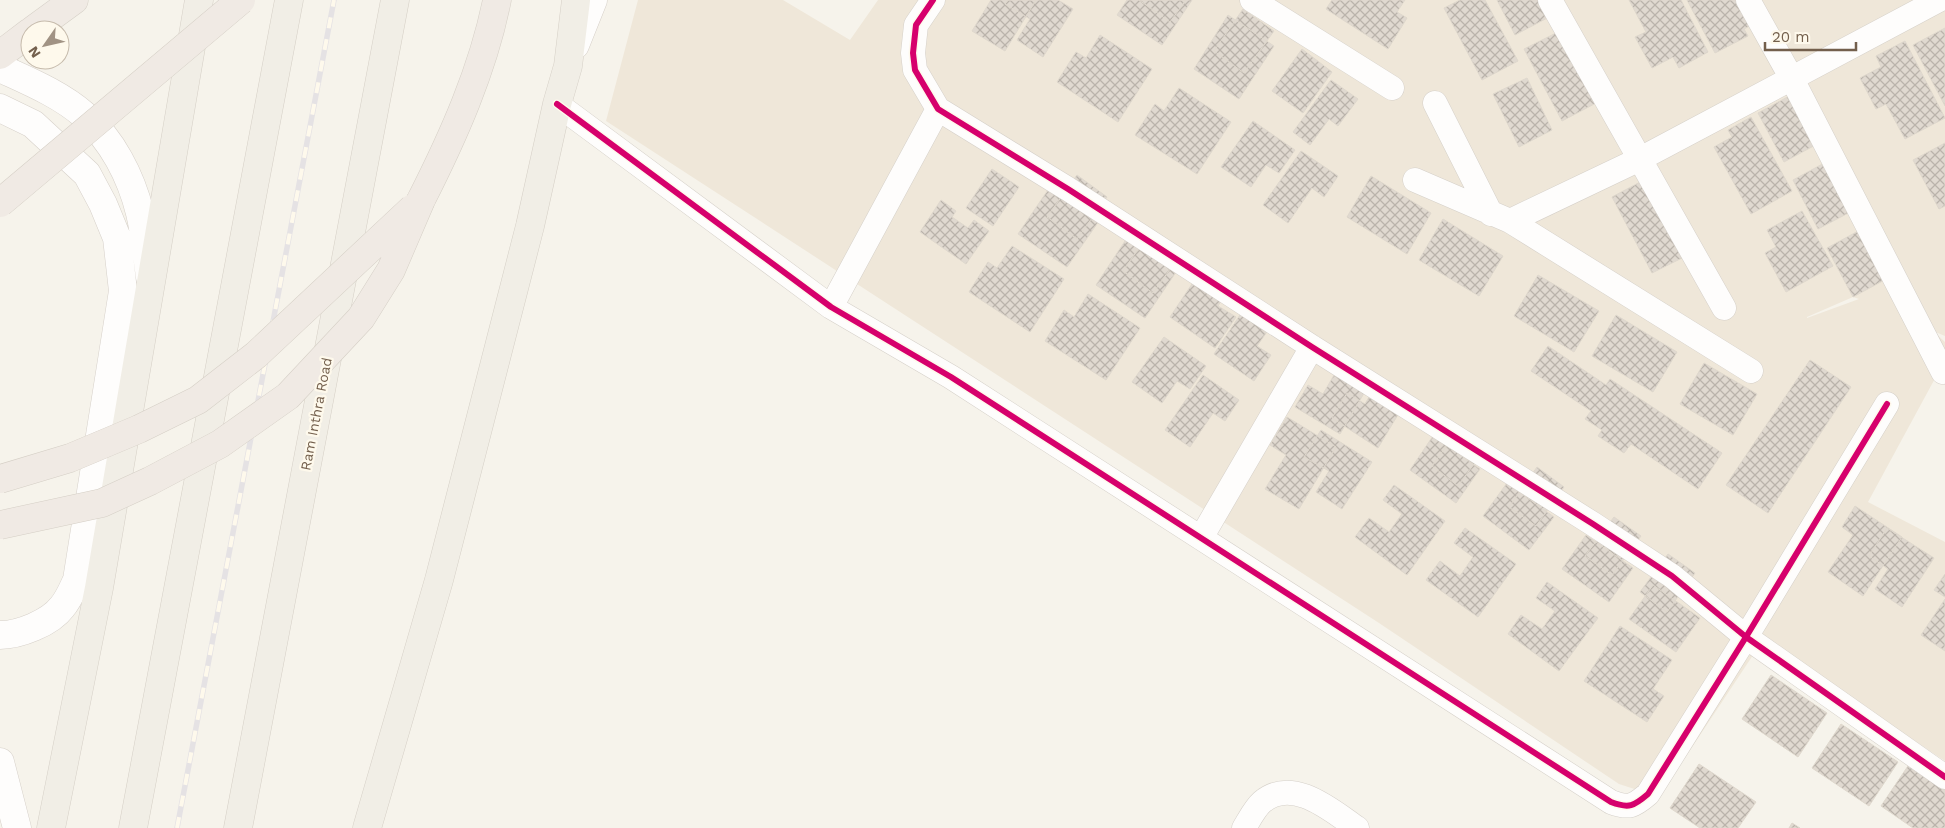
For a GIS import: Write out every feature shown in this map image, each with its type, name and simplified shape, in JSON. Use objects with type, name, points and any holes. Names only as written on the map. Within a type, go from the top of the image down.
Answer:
[{"type":"highway","points":[[47,20],[74,0]]},
{"type":"highway","points":[[0,203],[240,0]]},
{"type":"highway","points":[[0,525],[102,503],[150,481],[220,444],[288,396],[361,318],[391,270],[421,200],[441,161],[471,89],[497,0]]},
{"type":"highway","points":[[0,55],[20,40]]},
{"type":"highway","points":[[0,479],[70,458],[139,430],[198,400],[256,355],[421,200]]},
{"type":"main road","points":[[52,828],[99,588],[198,0]]},
{"type":"main road","points":[[133,828],[289,0]]},
{"type":"main road","name":"Ram Inthra Road","points":[[238,828],[395,0]]},
{"type":"main road","points":[[568,66],[576,0]]},
{"type":"main road","points":[[367,828],[442,570],[528,236],[557,104],[568,66],[593,0]]},
{"type":"main road","points":[[0,68],[54,94],[83,114],[105,138],[120,161],[132,186],[140,214],[151,284]]},
{"type":"main road","points":[[0,108],[33,124],[87,174],[103,204],[117,238],[123,291],[78,580],[62,608],[36,626],[9,634],[0,634]]},
{"type":"main road","points":[[0,762],[17,828]]},
{"type":"street","points":[[933,0],[916,25],[913,53],[915,70],[938,109],[1068,189],[1312,348],[1593,524],[1672,576],[1746,637],[1945,777]]},
{"type":"street","points":[[1252,0],[1392,88]]},
{"type":"street","points":[[1550,0],[1724,308]]},
{"type":"street","points":[[1748,0],[1792,79],[1943,372]]},
{"type":"street","points":[[1500,218],[1640,159],[1940,0],[1945,9]]},
{"type":"street","points":[[1435,103],[1500,218]]},
{"type":"street","points":[[557,104],[831,307],[951,377],[1611,802],[1622,806],[1636,804],[1648,794],[1746,637],[1887,404]]},
{"type":"street","points":[[831,307],[938,109]]},
{"type":"street","points":[[1415,180],[1500,218],[1751,371]]},
{"type":"street","points":[[1201,538],[1312,348]]},
{"type":"street","points":[[1244,828],[1261,802],[1275,795],[1288,793],[1316,800],[1357,828]]},
{"type":"shaded area","points":[[638,0],[783,0],[850,40],[878,0],[1945,0],[1945,336],[1933,331],[1945,342],[1945,360],[1868,502],[1945,542],[1945,761],[1763,640],[1659,797],[1619,784],[1379,623],[606,121]],"holes":[[[1853,297],[1859,299],[1807,318]]]},
{"type":"building","points":[[991,0],[1036,0],[1005,51],[972,31]]},
{"type":"building","points":[[1008,0],[1058,0],[1073,9],[1043,57],[1017,40],[1030,19],[1005,4]]},
{"type":"building","points":[[1127,0],[1192,0],[1162,45],[1117,15]]},
{"type":"building","points":[[1139,0],[1186,0],[1170,22]]},
{"type":"building","points":[[1332,0],[1405,0],[1397,12],[1407,18],[1388,49],[1326,9]]},
{"type":"building","points":[[1460,0],[1485,0],[1518,61],[1482,80],[1444,8]]},
{"type":"building","points":[[1497,0],[1542,0],[1551,16],[1515,35]]},
{"type":"building","points":[[1629,0],[1681,0],[1708,52],[1679,68],[1673,57],[1652,68],[1635,37],[1646,32]]},
{"type":"building","points":[[1687,0],[1743,0],[1755,23],[1744,29],[1748,36],[1715,53]]},
{"type":"building","points":[[1243,9],[1274,31],[1244,73],[1214,51]]},
{"type":"building","points":[[1228,15],[1274,46],[1239,99],[1194,69]]},
{"type":"building","points":[[1945,28],[1945,106],[1913,45]]},
{"type":"building","points":[[1560,31],[1598,102],[1562,121],[1524,49]]},
{"type":"building","points":[[1100,35],[1152,69],[1118,122],[1057,82],[1076,52],[1086,58]]},
{"type":"building","points":[[1905,41],[1945,118],[1905,139],[1886,104],[1876,109],[1860,78],[1881,67],[1876,56]]},
{"type":"building","points":[[1302,49],[1332,72],[1303,113],[1272,91]]},
{"type":"building","points":[[1527,78],[1552,130],[1519,147],[1493,94]]},
{"type":"building","points":[[1331,80],[1358,99],[1338,126],[1329,119],[1310,145],[1293,132]]},
{"type":"building","points":[[1179,88],[1231,122],[1197,174],[1135,135],[1155,104],[1164,111]]},
{"type":"building","points":[[1793,94],[1819,143],[1784,162],[1758,113]]},
{"type":"building","points":[[1751,117],[1792,191],[1751,214],[1714,147],[1732,137],[1728,130]]},
{"type":"building","points":[[1253,121],[1295,150],[1279,173],[1266,165],[1251,187],[1221,167]]},
{"type":"building","points":[[1945,143],[1945,206],[1939,209],[1913,160]]},
{"type":"building","points":[[1301,151],[1338,176],[1324,197],[1312,188],[1288,223],[1263,205]]},
{"type":"building","points":[[1828,161],[1854,210],[1818,229],[1793,180]]},
{"type":"building","points":[[992,169],[1019,187],[993,226],[966,208]]},
{"type":"building","points":[[1077,175],[1107,197],[1077,239],[1047,217]]},
{"type":"building","points":[[1371,176],[1431,213],[1407,254],[1347,217]]},
{"type":"building","points":[[1644,180],[1684,257],[1652,273],[1612,197]]},
{"type":"building","points":[[1050,187],[1099,221],[1067,267],[1018,234]]},
{"type":"building","points":[[941,200],[956,211],[952,217],[968,228],[974,220],[989,231],[966,264],[920,232]]},
{"type":"building","points":[[1802,211],[1833,266],[1786,292],[1765,253],[1776,247],[1767,230]]},
{"type":"building","points":[[1443,219],[1503,256],[1479,296],[1419,260]]},
{"type":"building","points":[[1152,229],[1183,251],[1153,293],[1123,271]]},
{"type":"building","points":[[1862,229],[1888,278],[1853,297],[1827,248]]},
{"type":"building","points":[[1127,238],[1176,272],[1145,318],[1096,285]]},
{"type":"building","points":[[1012,246],[1064,279],[1030,332],[969,292],[988,262],[997,268]]},
{"type":"building","points":[[1538,275],[1599,311],[1574,352],[1514,316]]},
{"type":"building","points":[[1196,278],[1224,296],[1218,306],[1236,317],[1215,348],[1170,317]]},
{"type":"building","points":[[1088,294],[1140,328],[1106,380],[1045,341],[1064,310],[1074,317]]},
{"type":"building","points":[[1244,309],[1271,326],[1257,346],[1271,355],[1254,381],[1214,354]]},
{"type":"building","points":[[1616,315],[1677,352],[1653,392],[1592,356]]},
{"type":"building","points":[[1164,337],[1206,366],[1190,389],[1177,381],[1162,403],[1132,382]]},
{"type":"building","points":[[1548,346],[1606,385],[1610,379],[1722,453],[1698,489],[1631,444],[1624,453],[1598,436],[1602,430],[1585,419],[1591,411],[1531,371]]},
{"type":"building","points":[[1810,360],[1851,387],[1768,513],[1726,485]]},
{"type":"building","points":[[1704,363],[1757,394],[1733,435],[1680,404]]},
{"type":"building","points":[[1337,370],[1367,388],[1340,434],[1295,407],[1308,385],[1323,394]]},
{"type":"building","points":[[1203,375],[1239,400],[1225,421],[1213,413],[1190,447],[1165,430]]},
{"type":"building","points":[[1373,390],[1402,408],[1378,448],[1332,418],[1347,393],[1365,404]]},
{"type":"building","points":[[1287,417],[1336,447],[1299,509],[1265,489],[1286,455],[1270,445]]},
{"type":"building","points":[[1460,427],[1487,446],[1458,486],[1432,466]]},
{"type":"building","points":[[1321,430],[1372,462],[1342,509],[1316,492],[1329,471],[1304,457]]},
{"type":"building","points":[[1433,436],[1480,469],[1456,503],[1410,470]]},
{"type":"building","points":[[1537,467],[1564,487],[1536,526],[1509,507]]},
{"type":"building","points":[[1507,483],[1554,517],[1529,550],[1483,516]]},
{"type":"building","points":[[1394,485],[1445,521],[1407,575],[1355,537],[1369,518],[1389,532],[1402,514],[1383,500]]},
{"type":"building","points":[[1855,506],[1902,537],[1863,596],[1828,572],[1853,535],[1842,527]]},
{"type":"building","points":[[1614,517],[1641,536],[1612,575],[1585,556]]},
{"type":"building","points":[[1465,528],[1516,564],[1478,617],[1426,580],[1440,561],[1460,576],[1473,557],[1454,543]]},
{"type":"building","points":[[1887,528],[1934,558],[1902,607],[1875,589],[1888,569],[1869,556]]},
{"type":"building","points":[[1586,535],[1633,568],[1609,602],[1562,569]]},
{"type":"building","points":[[1668,554],[1695,573],[1667,612],[1640,592]]},
{"type":"building","points":[[1945,574],[1945,597],[1934,590]]},
{"type":"building","points":[[1547,582],[1598,618],[1559,671],[1508,634],[1521,615],[1542,629],[1555,611],[1536,598]]},
{"type":"building","points":[[1653,585],[1700,618],[1676,652],[1629,619]]},
{"type":"building","points":[[1945,599],[1945,651],[1921,635]]},
{"type":"building","points":[[1620,626],[1672,660],[1653,689],[1664,696],[1647,722],[1584,681]]},
{"type":"building","points":[[1771,675],[1827,713],[1798,757],[1742,719]]},
{"type":"building","points":[[1841,724],[1898,762],[1869,806],[1812,768]]},
{"type":"building","points":[[1910,763],[1945,786],[1945,828],[1913,828],[1881,806]]},
{"type":"building","points":[[1699,764],[1756,802],[1738,828],[1700,828],[1670,808]]},
{"type":"building","points":[[1792,823],[1800,828],[1789,828]]},
{"type":"railway","points":[[177,828],[334,0]]},
{"type":"cycle path","points":[[933,0],[916,25],[913,53],[915,70],[938,109],[1068,189],[1672,576],[1746,637],[1945,777]]},
{"type":"cycle path","points":[[557,104],[831,307],[951,377],[1611,802],[1622,805],[1635,804],[1648,794],[1746,637],[1887,404]]}]
